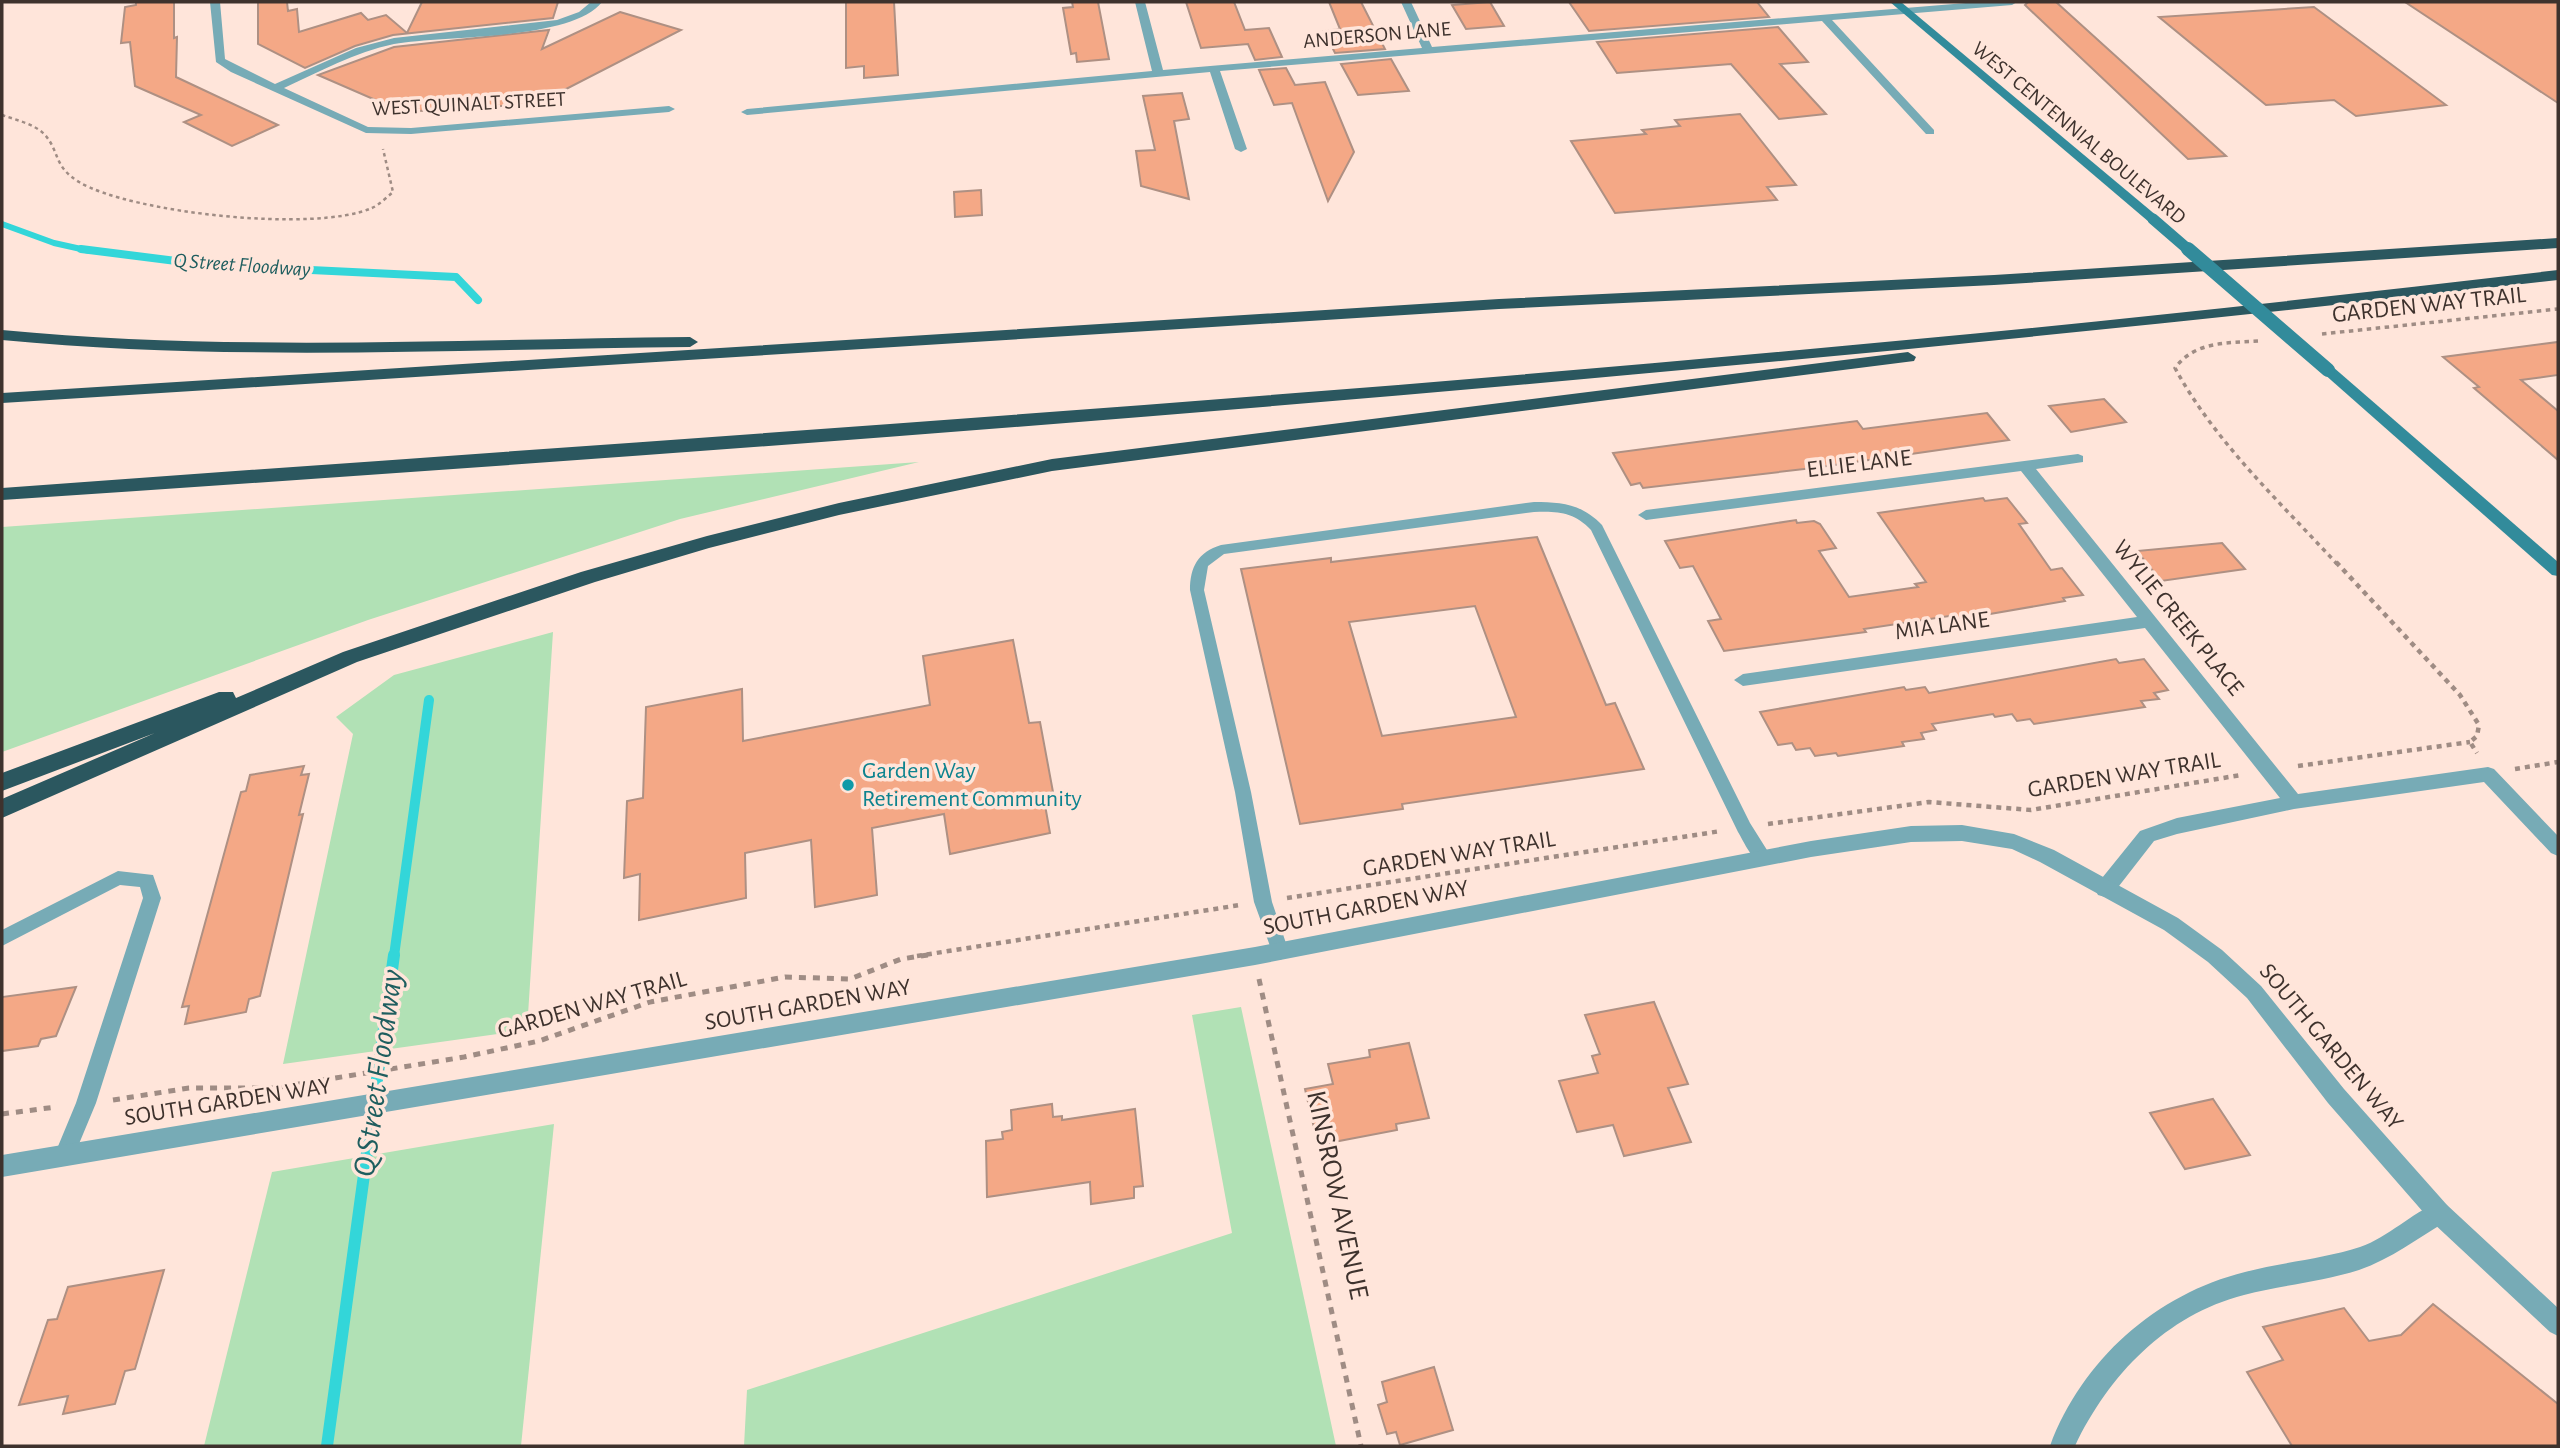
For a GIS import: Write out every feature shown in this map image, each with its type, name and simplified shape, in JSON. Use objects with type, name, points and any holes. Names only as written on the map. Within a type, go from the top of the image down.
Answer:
[{"type":"highway","points":[[2,398],[1499,304],[1994,280],[2558,243]]},
{"type":"highway","points":[[2,494],[1233,404],[1959,341],[2558,275]]},
{"type":"highway","points":[[2,335],[104,345],[190,348],[531,342],[888,342]]},
{"type":"highway","points":[[2,782],[239,693],[587,577],[707,542],[958,483],[1052,465],[1897,361],[1959,341]]},
{"type":"highway","points":[[2,809],[350,657]]},
{"type":"main road","name":"WEST CENTENNIAL BOULEVARD","points":[[1895,2],[2153,219],[2558,571]]},
{"type":"street","name":"WEST QUINALT STREET","points":[[215,2],[216,43],[220,60],[235,70],[366,130],[411,131],[668,110]]},
{"type":"street","points":[[277,87],[360,50],[394,41],[559,23],[583,14],[597,2]]},
{"type":"street","points":[[1140,2],[1158,73]]},
{"type":"street","points":[[1406,2],[1428,50]]},
{"type":"street","name":"ANDERSON LANE","points":[[747,112],[1214,68],[2012,2]]},
{"type":"street","points":[[1824,18],[1930,132]]},
{"type":"street","points":[[1214,68],[1241,149]]},
{"type":"street","name":"ELLIE LANE","points":[[1646,514],[2078,459]]},
{"type":"street","name":"WYLIE CREEK PLACE","points":[[2024,466],[2294,802]]},
{"type":"street","name":"MIA LANE","points":[[1742,680],[2149,621]]},
{"type":"street","points":[[2105,889],[2147,836],[2177,826],[2294,802],[2488,774],[2558,848]]},
{"type":"street","name":"SOUTH GARDEN WAY","points":[[2,1166],[1255,956],[1764,858],[1912,834],[1962,834],[2014,842],[2047,856],[2171,924],[2215,956],[2254,992],[2336,1097],[2439,1213],[2558,1324]]},
{"type":"street","points":[[2062,1446],[2073,1421],[2115,1364],[2136,1339],[2168,1314],[2211,1293],[2362,1258],[2439,1213]]},
{"type":"lane","points":[[1280,951],[1264,902],[1243,792],[1197,590],[1197,571],[1203,558],[1221,550],[1534,507],[1574,508],[1597,528],[1744,827],[1764,858]]},
{"type":"lane","points":[[2,938],[118,878],[147,880],[152,898],[86,1103],[64,1156]]},
{"type":"path","points":[[2,115],[45,135],[65,172],[109,195],[192,212],[284,219],[344,217],[378,206],[389,199],[393,192],[391,174],[379,138],[366,130]]},
{"type":"path","name":"GARDEN WAY TRAIL","points":[[2319,335],[2558,309]]},
{"type":"path","points":[[2264,341],[2195,348],[2182,356],[2175,368],[2194,403],[2258,479],[2460,695],[2479,725],[2477,736],[2470,742],[2488,774],[2558,762]]},
{"type":"path","name":"GARDEN WAY TRAIL","points":[[2,1114],[188,1088],[292,1085],[464,1058],[539,1041],[650,1002],[785,977],[850,979],[901,959],[1744,827],[1929,802],[2031,810],[2269,770],[2470,742]]},
{"type":"path","name":"KINSROW AVENUE","points":[[1255,956],[1361,1446]]},
{"type":"green space","points":[[919,462],[680,519],[368,620],[2,752],[2,527]]},
{"type":"green space","points":[[553,632],[527,1030],[283,1064],[353,734],[336,717],[394,675]]},
{"type":"green space","points":[[1241,1007],[1336,1446],[744,1446],[747,1390],[1232,1233],[1192,1015]]},
{"type":"green space","points":[[554,1124],[521,1446],[204,1446],[272,1172]]},
{"type":"building","points":[[136,2],[174,2],[176,77],[278,125],[232,146],[184,122],[201,115],[135,86],[130,42],[121,43],[125,7],[136,5]]},
{"type":"building","points":[[258,2],[287,2],[288,11],[297,9],[299,32],[361,13],[368,20],[386,15],[407,33],[422,2],[558,2],[553,18],[393,35],[355,46],[305,68],[258,44]]},
{"type":"building","points":[[846,2],[894,2],[898,75],[864,78],[864,66],[846,68]]},
{"type":"building","points":[[1072,2],[1098,2],[1109,59],[1077,62],[1076,53],[1071,54],[1063,8],[1073,7]]},
{"type":"building","points":[[1186,2],[1234,2],[1245,30],[1269,28],[1282,57],[1255,60],[1248,44],[1201,48]]},
{"type":"building","points":[[1329,2],[1361,2],[1385,49],[1335,53],[1324,31],[1340,29]]},
{"type":"building","points":[[1490,2],[1504,26],[1466,29],[1452,5]]},
{"type":"building","points":[[1569,2],[1757,2],[1769,17],[1589,31]]},
{"type":"building","points":[[2028,2],[2056,2],[2226,156],[2188,159],[2025,5]]},
{"type":"building","points":[[2405,2],[2558,2],[2558,103]]},
{"type":"building","points":[[2314,7],[2446,105],[2356,116],[2334,100],[2266,105],[2159,17]]},
{"type":"building","points":[[620,12],[681,30],[537,104],[403,112],[318,75],[394,47],[549,30],[542,49]]},
{"type":"building","points":[[1778,27],[1808,62],[1780,64],[1826,114],[1779,119],[1731,64],[1617,73],[1597,42]]},
{"type":"building","points":[[1391,59],[1409,91],[1358,95],[1341,64]]},
{"type":"building","points":[[1286,68],[1295,85],[1325,82],[1354,152],[1328,201],[1292,103],[1274,105],[1259,70]]},
{"type":"building","points":[[1182,93],[1189,119],[1174,121],[1189,199],[1141,186],[1136,151],[1155,150],[1143,96]]},
{"type":"building","points":[[1740,114],[1796,185],[1767,187],[1777,200],[1615,213],[1571,141],[1646,134],[1642,130],[1680,126],[1675,120]]},
{"type":"building","points":[[981,190],[982,215],[955,217],[954,192]]},
{"type":"building","points":[[2558,342],[2558,375],[2521,380],[2558,411],[2558,460],[2474,388],[2479,387],[2443,357]]},
{"type":"building","points":[[2104,399],[2126,422],[2071,432],[2049,406]]},
{"type":"building","points":[[1987,413],[2009,440],[1813,468],[1643,488],[1640,483],[1631,485],[1613,453],[1857,421],[1863,429]]},
{"type":"building","points":[[1983,498],[1985,501],[2007,498],[2027,523],[2019,524],[2051,570],[2062,568],[2083,595],[2063,598],[2065,601],[1952,620],[1949,616],[1864,629],[1866,632],[1724,651],[1708,621],[1721,619],[1693,566],[1680,568],[1665,541],[1796,520],[1797,523],[1814,521],[1820,524],[1836,548],[1819,551],[1849,597],[1918,587],[1915,584],[1926,582],[1878,513]]},
{"type":"building","points":[[1537,537],[1606,705],[1615,703],[1644,769],[1402,804],[1403,809],[1300,824],[1241,569],[1331,558],[1331,562]],"holes":[[[1475,606],[1516,717],[1382,736],[1349,622]]]},
{"type":"building","points":[[2222,543],[2245,569],[2161,581],[2137,551]]},
{"type":"building","name":"Garden Way Retirement Community","points":[[1013,640],[1029,723],[1040,722],[1053,792],[1043,794],[1050,833],[950,854],[944,814],[872,828],[877,895],[815,907],[811,840],[745,853],[746,898],[639,920],[640,874],[624,878],[627,801],[643,798],[646,707],[742,689],[743,741],[930,705],[923,656]]},
{"type":"building","points":[[2116,659],[2119,663],[2144,659],[2168,690],[2154,693],[2159,699],[2141,701],[2145,707],[2034,724],[2030,719],[2017,721],[2012,714],[1995,717],[1993,714],[1932,724],[1936,730],[1921,733],[1924,739],[1902,742],[1904,746],[1838,756],[1836,753],[1815,756],[1810,748],[1796,750],[1792,743],[1778,745],[1760,712],[1904,687],[1906,690],[1925,687],[1929,693]]},
{"type":"building","points":[[304,766],[301,775],[309,774],[299,815],[303,814],[260,996],[249,999],[246,1012],[185,1024],[189,1006],[182,1007],[241,792],[246,791],[250,775]]},
{"type":"building","points":[[76,987],[56,1036],[41,1039],[38,1046],[2,1051],[2,997]]},
{"type":"building","points":[[1654,1002],[1688,1084],[1668,1088],[1691,1142],[1624,1156],[1613,1125],[1577,1132],[1559,1081],[1598,1073],[1592,1056],[1600,1054],[1585,1015]]},
{"type":"building","points":[[1409,1043],[1429,1118],[1396,1124],[1397,1130],[1318,1145],[1305,1089],[1333,1084],[1328,1064],[1370,1057],[1369,1050]]},
{"type":"building","points":[[2213,1099],[2250,1155],[2185,1169],[2150,1113]]},
{"type":"building","points":[[1052,1104],[1053,1117],[1062,1116],[1062,1120],[1135,1109],[1143,1186],[1134,1187],[1134,1198],[1091,1204],[1090,1182],[987,1197],[986,1141],[1003,1139],[1002,1132],[1012,1130],[1011,1110]]},
{"type":"building","points":[[164,1270],[135,1369],[125,1371],[115,1404],[63,1414],[68,1396],[19,1405],[48,1320],[57,1319],[68,1287]]},
{"type":"building","points":[[2433,1304],[2558,1404],[2558,1446],[2292,1446],[2247,1372],[2283,1360],[2263,1327],[2344,1308],[2369,1341],[2401,1335]]},
{"type":"building","points":[[1434,1367],[1453,1430],[1400,1445],[1396,1432],[1387,1434],[1378,1405],[1387,1402],[1382,1382]]},
{"type":"waterway","name":"Q Street Floodway","points":[[2,224],[54,243],[81,249]]},
{"type":"waterway","name":"Q Street Floodway","points":[[81,249],[208,265],[456,277],[478,300]]},
{"type":"waterway","name":"Q Street Floodway","points":[[81,249],[90,251]]},
{"type":"waterway","name":"Q Street Floodway","points":[[394,956],[429,700]]},
{"type":"waterway","name":"Q Street Floodway","points":[[327,1446],[394,955]]},
{"type":"place","name":"Garden Way Retirement Community","points":[[848,785]]}]
